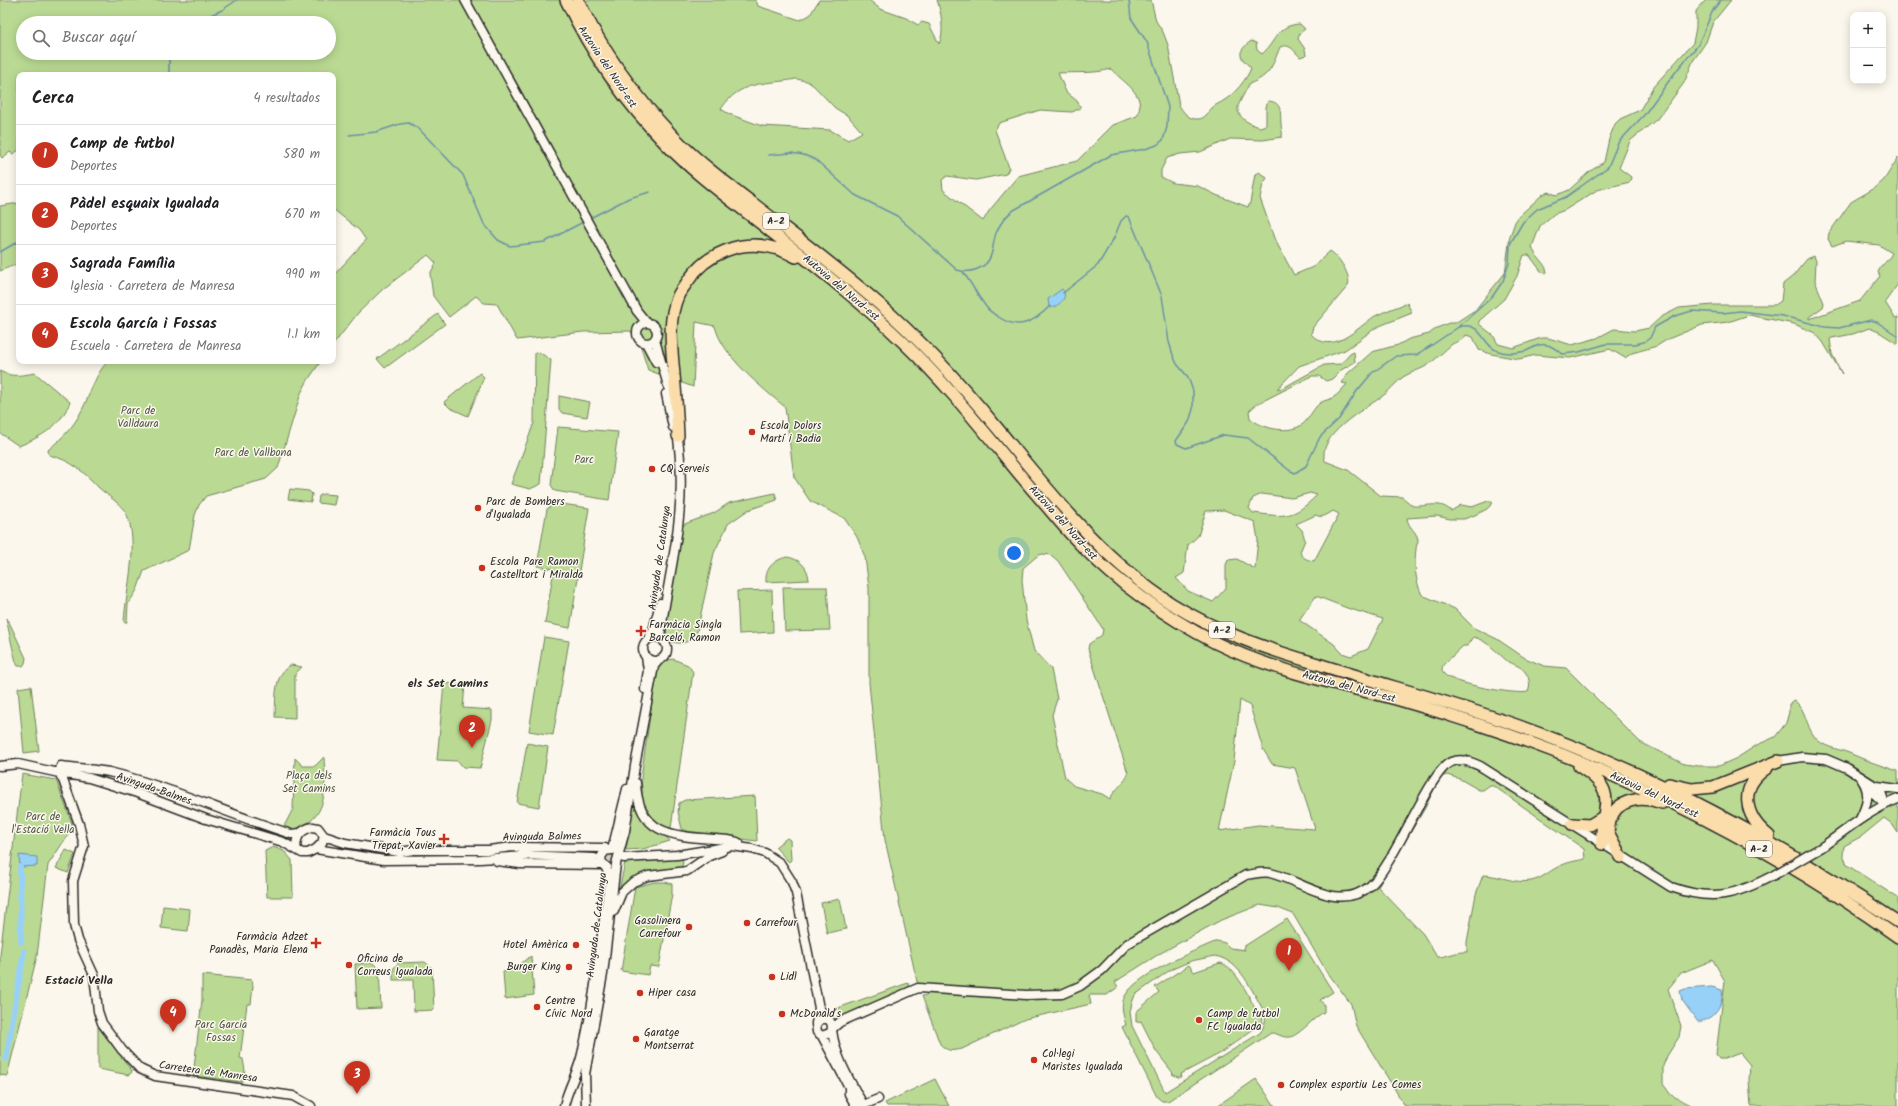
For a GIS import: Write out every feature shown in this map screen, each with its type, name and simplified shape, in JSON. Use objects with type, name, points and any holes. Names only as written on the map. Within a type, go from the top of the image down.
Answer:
[{"type":"highway","name":"Autovia del Nord-est","points":[[566,0],[582,33],[614,81],[637,112],[664,143],[701,176],[832,280],[884,324],[923,361],[1079,544],[1121,583],[1166,614],[1217,643],[1243,654],[1332,683],[1461,719],[1602,770],[1691,812],[1826,888],[1898,937]]},
{"type":"highway","name":"Autovia del Nord-est","points":[[578,0],[592,28],[617,69],[631,88],[675,138],[716,175],[854,283],[900,322],[968,393],[1080,527],[1096,544],[1136,579],[1175,606],[1198,619],[1257,645],[1515,725],[1651,780],[1729,818],[1784,850],[1898,922]]},
{"type":"highway","points":[[678,436],[671,340],[672,319],[678,296],[693,273],[718,254],[732,248],[762,245],[786,251],[832,280]]},
{"type":"highway","points":[[1566,756],[1592,775],[1600,783],[1603,789],[1606,804],[1601,825],[1602,844]]},
{"type":"highway","points":[[1651,780],[1684,788],[1706,788],[1722,784],[1757,768],[1778,761]]},
{"type":"highway","points":[[1778,761],[1755,778],[1750,788],[1748,802],[1751,815],[1757,824],[1784,850]]},
{"type":"highway","points":[[1602,844],[1609,834],[1610,821],[1616,810],[1626,802],[1634,800],[1654,800],[1675,809],[1691,812]]},
{"type":"highway","points":[[1572,824],[1590,825],[1603,817]]},
{"type":"highway","points":[[1609,834],[1621,857]]},
{"type":"street","points":[[465,0],[611,262],[643,324]]},
{"type":"street","points":[[643,324],[652,324],[657,328],[658,334],[655,340],[646,343],[641,341],[638,337],[637,330],[643,324]]},
{"type":"street","name":"Avinguda de Catalunya","points":[[655,340],[672,400],[678,436],[680,470],[679,516],[664,602],[660,638]]},
{"type":"street","name":"Avinguda de Catalunya","points":[[646,343],[654,356],[668,401],[674,438],[677,473],[676,508],[662,595],[653,631],[649,638]]},
{"type":"street","points":[[649,638],[660,638],[664,641],[666,648],[665,654],[659,660],[652,660],[646,657],[643,647],[645,642],[649,638]]},
{"type":"street","name":"Avinguda de Catalunya","points":[[586,1106],[588,1100],[585,1074],[603,974],[615,856],[623,807],[636,745],[648,670],[646,657]]},
{"type":"street","name":"Avinguda de Catalunya","points":[[615,856],[625,831],[635,766],[654,666],[659,660]]},
{"type":"street","points":[[1778,761],[1795,757],[1820,758],[1838,764],[1876,786],[1882,792],[1885,804]]},
{"type":"street","points":[[816,1023],[821,1019],[831,1024],[840,1022],[918,988],[1026,995],[1062,994],[1080,986],[1102,970],[1127,944],[1246,875],[1269,873],[1302,885],[1322,895],[1342,897],[1362,892],[1372,885],[1396,850],[1434,781],[1450,762],[1468,760],[1480,766],[1621,857],[1671,887],[1686,893],[1707,895],[1724,895],[1746,890],[1774,876],[1822,847],[1859,820],[1885,804],[1898,799]]},
{"type":"street","name":"Avinguda Balmes","points":[[0,766],[18,764],[60,770],[108,772],[175,792],[286,833],[300,834]]},
{"type":"street","points":[[635,766],[639,805],[645,818],[655,827],[663,832],[679,835],[736,841],[749,848]]},
{"type":"street","name":"Avinguda Balmes","points":[[60,770],[119,787],[206,820],[283,842],[296,850]]},
{"type":"street","name":"Carretera de Manresa","points":[[60,770],[79,824],[84,846],[73,881],[74,925],[78,940],[94,975],[98,1011],[102,1023],[122,1050],[140,1069],[155,1076],[293,1096],[308,1104]]},
{"type":"street","points":[[1862,779],[1867,787],[1885,804]]},
{"type":"street","points":[[1876,786],[1898,789]]},
{"type":"street","points":[[1859,820],[1866,806],[1867,787]]},
{"type":"street","points":[[312,826],[318,828],[324,836],[322,843],[316,849],[305,853],[296,850],[296,841],[300,834],[312,826]]},
{"type":"street","name":"Avinguda Balmes","points":[[324,836],[337,842],[392,851],[476,850],[512,847],[604,848],[615,856],[610,867],[604,865],[520,864],[480,859]]},
{"type":"street","points":[[609,923],[622,892],[633,882],[648,876],[687,871],[709,856],[732,846]]},
{"type":"street","points":[[604,865],[601,861],[601,855],[677,854],[732,846],[749,848],[765,853],[780,863],[792,882],[801,915],[818,1008],[816,1030],[822,1036],[859,1104]]},
{"type":"street","name":"Avinguda Balmes","points":[[316,849],[384,860],[480,859],[525,856]]},
{"type":"street","name":"Avinguda Balmes","points":[[476,850],[525,856]]},
{"type":"street","points":[[525,856],[594,858]]},
{"type":"street","name":"Avinguda de Catalunya","points":[[564,1106],[567,1091],[577,1073],[582,1054],[599,954],[609,882],[609,875],[604,865]]},
{"type":"street","points":[[818,1008],[831,1024],[837,1050],[859,1104]]},
{"type":"street","points":[[822,1036],[827,1035],[831,1024]]},
{"type":"street","points":[[849,1087],[859,1104]]},
{"type":"street","points":[[859,1104],[874,1102]]},
{"type":"street","points":[[859,1104],[874,1102]]},
{"type":"green space","points":[[0,0],[756,0],[758,6],[800,20],[810,15],[819,0],[869,0],[880,9],[906,18],[918,25],[922,22],[929,24],[939,44],[942,28],[937,0],[1151,0],[1156,21],[1163,32],[1168,45],[1179,105],[1187,115],[1195,119],[1204,117],[1213,107],[1236,91],[1243,82],[1251,68],[1241,54],[1246,45],[1251,41],[1256,43],[1257,50],[1262,54],[1277,35],[1286,27],[1300,24],[1305,29],[1300,33],[1298,39],[1305,49],[1306,55],[1300,57],[1289,47],[1280,47],[1275,60],[1266,74],[1262,78],[1249,84],[1238,107],[1239,114],[1242,118],[1253,125],[1260,127],[1266,125],[1266,107],[1268,101],[1276,103],[1280,109],[1282,137],[1263,140],[1230,139],[1200,152],[1180,154],[1167,158],[1161,170],[1161,177],[1173,183],[1198,186],[1216,195],[1248,207],[1255,174],[1259,172],[1267,178],[1263,184],[1260,198],[1274,238],[1294,275],[1313,267],[1330,251],[1341,262],[1348,277],[1348,286],[1313,327],[1311,334],[1319,340],[1327,343],[1336,342],[1352,333],[1375,316],[1407,303],[1412,313],[1377,327],[1345,350],[1299,366],[1277,389],[1283,388],[1324,365],[1341,364],[1350,354],[1354,352],[1355,362],[1341,370],[1332,379],[1326,381],[1319,376],[1312,376],[1257,404],[1249,411],[1250,418],[1260,425],[1274,429],[1288,430],[1303,424],[1320,403],[1338,394],[1347,384],[1342,383],[1347,374],[1372,352],[1398,345],[1409,339],[1429,334],[1437,328],[1449,323],[1455,323],[1475,310],[1505,273],[1510,236],[1519,216],[1542,195],[1548,192],[1557,195],[1569,190],[1589,172],[1604,162],[1609,139],[1615,124],[1620,119],[1640,110],[1653,87],[1693,43],[1696,27],[1696,11],[1706,0],[1731,0],[1713,22],[1706,42],[1693,61],[1684,83],[1657,119],[1630,141],[1619,168],[1631,177],[1630,182],[1597,190],[1565,210],[1554,214],[1540,226],[1532,247],[1535,254],[1546,268],[1546,274],[1541,271],[1529,255],[1524,255],[1517,276],[1504,299],[1479,321],[1479,324],[1493,335],[1498,344],[1513,348],[1541,338],[1548,338],[1572,345],[1597,338],[1614,329],[1635,331],[1649,328],[1661,317],[1679,308],[1713,305],[1775,305],[1781,301],[1783,284],[1793,276],[1807,259],[1814,256],[1816,261],[1815,281],[1824,303],[1823,307],[1809,317],[1809,319],[1860,301],[1880,276],[1878,272],[1879,269],[1892,253],[1879,245],[1846,241],[1832,246],[1828,239],[1829,233],[1851,202],[1875,188],[1884,180],[1898,158],[1898,284],[1885,302],[1895,318],[1898,317],[1898,344],[1879,332],[1869,328],[1853,334],[1830,339],[1832,354],[1842,374],[1823,342],[1815,333],[1794,324],[1749,315],[1728,322],[1702,325],[1668,339],[1657,346],[1632,353],[1625,358],[1610,349],[1570,358],[1536,355],[1519,359],[1491,354],[1479,350],[1473,337],[1466,335],[1463,339],[1451,345],[1428,365],[1403,377],[1383,396],[1343,424],[1328,442],[1324,452],[1325,461],[1348,470],[1381,496],[1402,497],[1413,506],[1438,505],[1451,511],[1461,505],[1472,507],[1492,501],[1493,503],[1487,509],[1464,519],[1450,519],[1437,516],[1407,518],[1418,540],[1415,566],[1416,578],[1422,595],[1455,609],[1474,628],[1497,639],[1525,658],[1544,666],[1566,668],[1640,742],[1684,764],[1719,766],[1775,737],[1786,723],[1789,712],[1789,704],[1795,701],[1799,704],[1804,713],[1811,732],[1821,743],[1898,771],[1898,833],[1892,824],[1884,818],[1862,836],[1844,846],[1843,855],[1847,865],[1898,898],[1898,1106],[1751,1106],[1749,1080],[1750,1065],[1740,1053],[1724,1059],[1719,1059],[1716,1054],[1725,981],[1713,960],[1681,973],[1668,989],[1681,1026],[1679,1037],[1667,1056],[1663,1066],[1663,1084],[1671,1095],[1693,1106],[1405,1106],[1356,1026],[1351,1004],[1325,969],[1293,914],[1278,908],[1260,905],[1221,920],[1159,954],[1115,982],[1118,987],[1107,995],[1089,995],[1091,1004],[1025,1019],[962,1049],[948,1050],[940,1044],[922,996],[927,995],[918,986],[885,840],[869,683],[869,588],[865,557],[857,537],[844,518],[810,501],[794,477],[785,407],[765,391],[734,360],[719,337],[715,326],[696,322],[693,387],[648,370],[640,345],[637,343],[631,331],[583,332],[517,340],[497,304],[484,303],[476,296],[449,317],[433,296],[430,274],[436,263],[428,255],[383,289],[358,313],[336,341],[336,273],[366,240],[359,230],[336,211],[336,72],[16,72],[16,152],[13,154],[10,152],[2,158],[0,155]],"holes":[[[1111,69],[1137,95],[1139,101],[1137,116],[1113,125],[1077,161],[1018,176],[989,211],[983,221],[943,190],[942,180],[947,176],[976,180],[1006,174],[1009,168],[995,130],[999,123],[1040,110],[1072,112],[1081,108],[1077,101],[1066,92],[1058,73],[1098,72]],[[796,79],[807,81],[814,86],[835,108],[848,116],[862,132],[848,140],[830,130],[762,126],[729,114],[721,109],[729,99],[737,92],[745,88],[764,83]],[[1310,493],[1317,495],[1302,508],[1288,514],[1274,515],[1253,513],[1249,508],[1253,498],[1262,494],[1292,498]],[[1224,510],[1255,522],[1258,540],[1255,569],[1237,559],[1228,560],[1226,565],[1226,588],[1213,602],[1188,591],[1176,578],[1184,573],[1188,545],[1198,536],[1206,511]],[[1333,511],[1339,514],[1314,561],[1306,559],[1300,552],[1305,540],[1302,530],[1296,524],[1316,515],[1323,516]],[[1042,554],[1051,555],[1058,561],[1103,629],[1102,635],[1089,644],[1088,649],[1128,773],[1125,780],[1110,799],[1102,794],[1074,786],[1065,778],[1052,715],[1057,699],[1051,669],[1034,651],[1026,620],[1022,580],[1023,568],[1037,556]],[[1316,596],[1347,608],[1383,619],[1368,649],[1351,656],[1342,653],[1334,644],[1299,620]],[[1474,637],[1479,639],[1488,644],[1507,661],[1521,668],[1527,674],[1530,685],[1528,692],[1511,692],[1484,688],[1450,678],[1444,674],[1442,671],[1443,665],[1463,646],[1467,646],[1472,638]],[[1240,700],[1250,706],[1263,749],[1272,764],[1295,768],[1315,829],[1258,825],[1219,831],[1234,761]],[[1447,775],[1460,779],[1479,790],[1483,790],[1490,785],[1584,849],[1585,859],[1561,865],[1542,877],[1525,882],[1483,875],[1476,894],[1467,942],[1467,952],[1459,952],[1437,957],[1423,934],[1378,887],[1425,808],[1440,777]]]},
{"type":"green space","points":[[16,203],[16,264],[0,271],[0,206]]},
{"type":"green space","points":[[438,314],[445,324],[385,368],[377,359]]},
{"type":"green space","points":[[539,352],[551,360],[541,484],[530,489],[511,484],[534,423],[535,353]]},
{"type":"green space","points":[[106,364],[319,364],[301,393],[278,468],[266,479],[206,496],[199,505],[195,515],[189,550],[144,571],[137,590],[128,604],[127,622],[124,622],[131,566],[132,538],[126,513],[77,467],[57,457],[49,455],[48,450],[63,436],[79,416]]},
{"type":"green space","points":[[0,371],[8,375],[35,373],[70,402],[66,411],[56,424],[43,434],[19,446],[0,433]]},
{"type":"green space","points":[[480,373],[484,377],[468,416],[450,408],[444,402]]},
{"type":"green space","points":[[559,396],[590,402],[587,417],[562,413],[559,409]]},
{"type":"green space","name":"Parc","points":[[558,427],[618,432],[609,500],[555,491],[551,485]]},
{"type":"green space","points":[[290,489],[309,491],[312,494],[311,502],[288,499]]},
{"type":"green space","points":[[775,493],[777,500],[748,510],[728,524],[714,553],[695,636],[688,641],[681,643],[668,640],[666,631],[667,602],[676,549],[682,525],[714,513],[729,503]]},
{"type":"green space","points":[[323,494],[336,495],[334,505],[318,503],[319,496]]},
{"type":"green space","points":[[555,503],[589,508],[570,628],[545,623],[554,569],[537,566],[547,509]]},
{"type":"green space","points":[[787,557],[799,561],[805,567],[809,580],[766,582],[767,573],[771,565],[782,558]]},
{"type":"green space","points":[[783,587],[827,587],[830,630],[785,631]]},
{"type":"green space","points":[[772,590],[773,632],[739,634],[737,591]]},
{"type":"green space","points":[[6,618],[26,658],[23,666],[18,666],[13,652]]},
{"type":"green space","points":[[544,637],[569,641],[553,735],[529,731]]},
{"type":"green space","points":[[673,659],[688,665],[693,672],[671,828],[665,829],[647,815],[643,801],[641,778],[654,688],[659,666],[665,661]]},
{"type":"green space","points":[[291,665],[302,667],[295,674],[295,718],[275,717],[278,681],[285,669]]},
{"type":"green space","points":[[444,683],[465,685],[463,708],[492,710],[492,720],[480,768],[463,767],[458,761],[437,760]]},
{"type":"green space","points":[[31,686],[39,751],[24,753],[18,688]]},
{"type":"green space","points":[[527,743],[548,747],[539,807],[517,803]]},
{"type":"green space","name":"Plaça dels Set Camins","points":[[324,757],[325,785],[319,811],[306,824],[300,827],[295,829],[283,828],[293,809],[295,758],[303,766],[315,766]]},
{"type":"green space","name":"Parc de l'Estació Vella","points":[[22,774],[56,780],[72,823],[72,829],[48,865],[37,956],[7,1076],[0,1075],[0,955]]},
{"type":"green space","points":[[755,796],[757,841],[693,833],[682,829],[678,812],[679,803],[685,800]]},
{"type":"green space","points":[[634,800],[645,822],[670,841],[643,849],[626,850],[632,801]]},
{"type":"green space","points":[[787,838],[790,840],[791,860],[789,862],[775,847]]},
{"type":"green space","points":[[273,847],[284,851],[292,860],[293,897],[267,897],[265,851]]},
{"type":"green space","points":[[66,850],[75,854],[68,873],[56,868]]},
{"type":"green space","points":[[682,859],[683,863],[680,870],[665,872],[619,891],[625,862]]},
{"type":"green space","points":[[655,882],[672,884],[672,894],[659,967],[650,966],[648,975],[621,971],[635,887]]},
{"type":"green space","points":[[840,899],[846,929],[827,933],[821,903]]},
{"type":"green space","points":[[163,906],[190,909],[188,931],[161,928]]},
{"type":"green space","points":[[1287,919],[1333,992],[1320,1000],[1324,1005],[1324,1012],[1293,1036],[1284,1037],[1271,1033],[1168,1101],[1162,1101],[1157,1097],[1122,1027],[1126,1025],[1122,1006],[1123,999],[1131,988],[1153,972],[1181,957],[1217,941],[1225,943],[1230,948],[1245,950],[1243,947]],"holes":[[[1215,956],[1224,959],[1239,970],[1250,986],[1265,1014],[1265,1022],[1263,1027],[1260,1033],[1165,1092],[1132,1026],[1130,1012],[1135,995],[1170,970],[1191,961]]]},
{"type":"green space","points":[[531,956],[534,995],[505,999],[503,972],[510,971]]},
{"type":"green space","points":[[425,962],[432,968],[434,1010],[414,1011],[413,980],[393,980],[393,969],[398,963]]},
{"type":"green space","points":[[373,963],[379,969],[381,1008],[357,1009],[355,964]]},
{"type":"green space","name":"Camp de futbol FC Igualada","points":[[1220,963],[1226,965],[1237,977],[1258,1015],[1261,1013],[1262,1023],[1219,1054],[1181,1074],[1182,1077],[1178,1077],[1172,1074],[1173,1073],[1156,1051],[1141,1021],[1136,1022],[1136,1012],[1159,992],[1155,987],[1189,965],[1194,972]]},
{"type":"green space","name":"Parc Garcia Fossas","points":[[202,975],[252,980],[253,986],[251,1004],[247,1004],[240,1058],[243,1059],[245,1071],[242,1082],[193,1076],[202,1000]]},
{"type":"green space","points":[[908,983],[910,989],[842,1017],[838,1008]]},
{"type":"green space","points":[[98,1027],[131,1069],[132,1072],[129,1075],[98,1069]]},
{"type":"green space","points":[[935,1079],[949,1106],[887,1106],[885,1103]]},
{"type":"green space","points":[[1256,1079],[1275,1106],[1217,1106]]},
{"type":"water","points":[[1062,289],[1065,295],[1063,300],[1052,308],[1049,307],[1048,299]]},
{"type":"water","points":[[19,855],[37,857],[37,866],[20,867]]},
{"type":"water","points":[[1712,987],[1722,990],[1720,1006],[1709,1018],[1698,1022],[1682,1000],[1680,991],[1685,989]]},
{"type":"waterway","points":[[209,16],[222,10],[237,0]]},
{"type":"waterway","points":[[768,155],[791,153],[804,155],[816,160],[855,195],[897,216],[957,270],[972,271],[982,267],[989,260],[1000,225],[1011,212],[1111,155],[1145,149],[1157,145],[1163,140],[1167,127],[1168,107],[1147,42],[1131,18],[1129,0]]},
{"type":"waterway","points":[[1063,293],[1098,265],[1114,238],[1121,221],[1126,216],[1129,217],[1162,296],[1169,342],[1173,355],[1177,364],[1188,377],[1193,391],[1193,409],[1189,422],[1176,441],[1177,444],[1186,448],[1224,435],[1248,438],[1295,473],[1306,466],[1320,437],[1339,419],[1357,391],[1372,373],[1396,356],[1416,355],[1432,345],[1457,328],[1492,297],[1503,281],[1509,263],[1510,244],[1523,222],[1537,209],[1566,197],[1608,167],[1618,143],[1644,115],[1677,70],[1698,45],[1713,10],[1721,0]]},
{"type":"waterway","points":[[169,60],[169,72]]},
{"type":"waterway","points":[[349,135],[376,132],[400,124],[409,123],[419,129],[463,175],[484,224],[498,240],[510,246],[545,242],[585,221]]},
{"type":"waterway","points":[[590,218],[629,198],[650,192]]},
{"type":"waterway","points":[[0,252],[16,243]]},
{"type":"waterway","points":[[963,272],[988,309],[1005,321],[1019,324],[1025,323],[1038,317],[1050,306]]},
{"type":"waterway","points":[[1459,327],[1473,327],[1481,334],[1488,344],[1498,351],[1505,353],[1523,352],[1539,345],[1547,345],[1563,354],[1579,352],[1606,344],[1635,344],[1644,342],[1650,338],[1655,327],[1675,316],[1692,311],[1723,313],[1740,311],[1783,316],[1825,327],[1839,328],[1871,320],[1877,322],[1898,336]]},
{"type":"waterway","points":[[20,867],[21,942]]},
{"type":"waterway","points":[[6,1059],[24,951]]},
{"type":"tunnel","points":[[595,858],[624,858]]},
{"type":"place","name":"Escola Dolors Martí i Badia","points":[[752,432]]},
{"type":"place","name":"CQ Serveis","points":[[652,469]]},
{"type":"place","name":"Parc de Bombers d'Igualada","points":[[478,508]]},
{"type":"place","name":"Escola Pare Ramon Castelltort i Miralda","points":[[482,568]]},
{"type":"place","name":"Farmàcia Singla Barceló, Ramon","points":[[641,631]]},
{"type":"place","name":"Pàdel esquaix Igualada","points":[[472,748]]},
{"type":"place","name":"Farmàcia Tous Trepat, Xavier","points":[[444,839]]},
{"type":"place","name":"Carrefour","points":[[747,923]]},
{"type":"place","name":"Gasolinera Carrefour","points":[[689,927]]},
{"type":"place","name":"Farmàcia Adzet Panadès, Maria Elena","points":[[316,943]]},
{"type":"place","name":"Hotel Amèrica","points":[[576,945]]},
{"type":"place","name":"Oficina de Correus Igualada","points":[[349,965]]},
{"type":"place","name":"Burger King","points":[[569,967]]},
{"type":"place","name":"Camp de futbol","points":[[1289,971]]},
{"type":"place","name":"Lidl","points":[[772,977]]},
{"type":"place","name":"Hiper casa","points":[[640,993]]},
{"type":"place","name":"Centre Cívic Nord","points":[[537,1007]]},
{"type":"place","name":"McDonald's","points":[[782,1014]]},
{"type":"place","name":"Camp de futbol FC Igualada","points":[[1199,1020]]},
{"type":"place","name":"Escola García i Fossas","points":[[173,1032]]},
{"type":"place","name":"Garatge Montserrat","points":[[636,1039]]},
{"type":"place","name":"Col·legi Maristes Igualada","points":[[1034,1060]]},
{"type":"place","name":"Complex esportiu Les Comes","points":[[1281,1085]]},
{"type":"place","name":"Sagrada Família","points":[[357,1094]]},
{"type":"district","name":"els Set Camins","points":[[448,683]]},
{"type":"district","name":"Estació Vella","points":[[79,980]]},
{"type":"park label","name":"Parc de Valldaura","points":[[138,417]]},
{"type":"park label","name":"Parc de Vallbona","points":[[253,453]]}]
